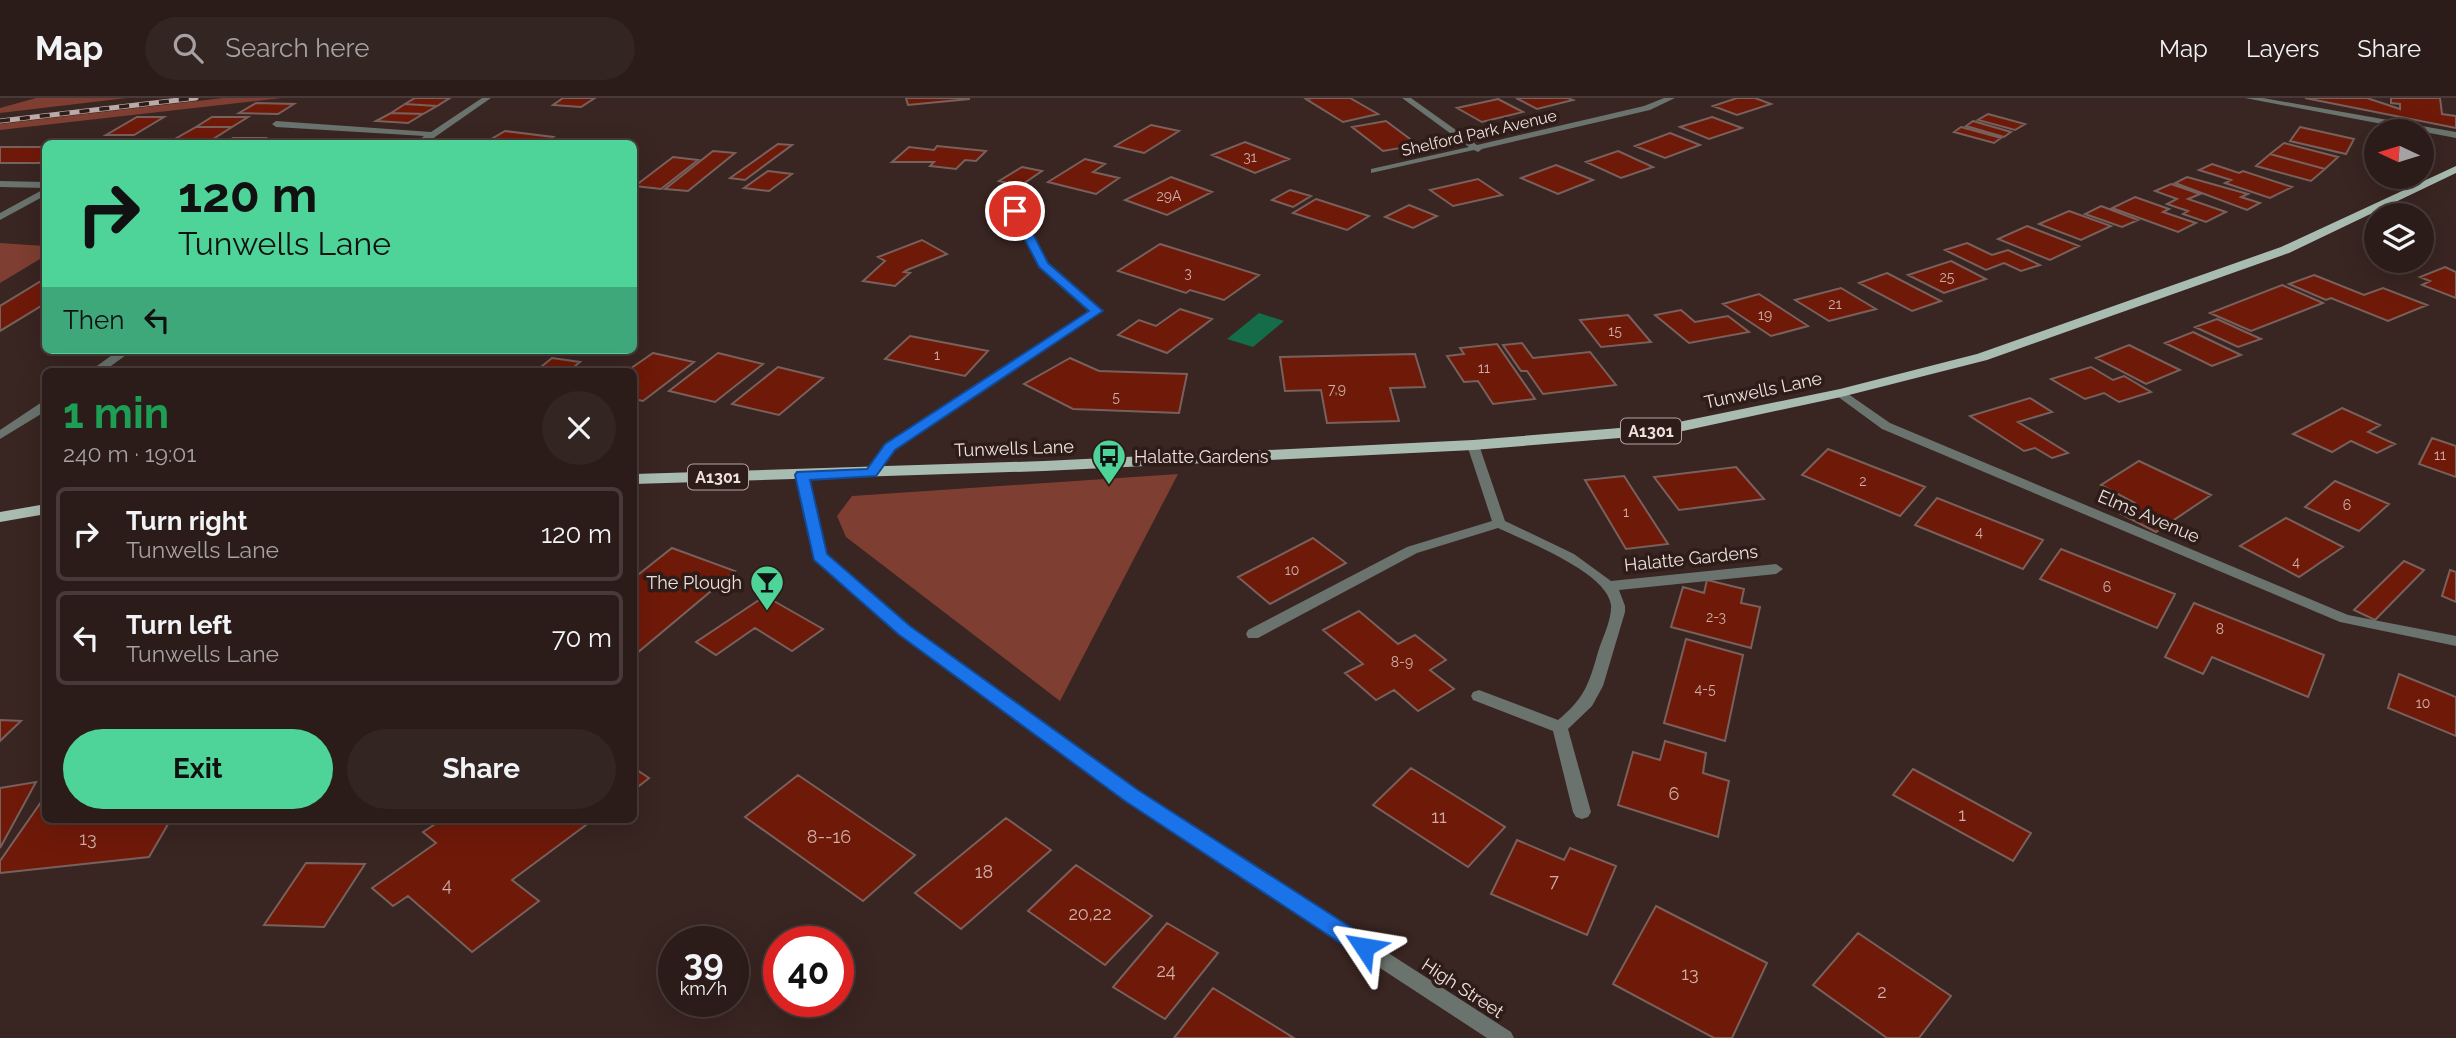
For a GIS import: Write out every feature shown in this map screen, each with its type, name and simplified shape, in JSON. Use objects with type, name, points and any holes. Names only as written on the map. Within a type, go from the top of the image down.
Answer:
[{"type":"main road","name":"Tunwells Lane","points":[[802,475],[1473,445],[1668,429],[1841,393],[1982,357],[2285,250],[2456,169]]},
{"type":"main road","name":"A1301","points":[[637,479],[802,475]]},
{"type":"main road","points":[[0,517],[42,510]]},
{"type":"street","points":[[423,140],[487,98]]},
{"type":"street","points":[[1405,98],[1478,149]]},
{"type":"street","name":"Shelford Park Avenue","points":[[1374,171],[1647,108],[1671,98]]},
{"type":"street","points":[[2249,98],[2456,135]]},
{"type":"street","points":[[307,126],[326,116]]},
{"type":"street","points":[[276,124],[430,134]]},
{"type":"street","points":[[0,184],[42,185]]},
{"type":"street","points":[[0,217],[42,193]]},
{"type":"street","points":[[871,473],[890,447],[1096,311],[1043,264],[1015,211],[1019,194]]},
{"type":"street","points":[[100,368],[121,354]]},
{"type":"street","name":"Elms Avenue","points":[[1841,393],[1886,426],[2345,619],[2456,641]]},
{"type":"street","points":[[0,435],[42,408]]},
{"type":"street","points":[[1253,634],[1412,550],[1499,523],[1473,445]]},
{"type":"street","name":"High Street","points":[[802,475],[820,556],[904,630],[1131,796],[1504,1038]]},
{"type":"street","name":"Halatte Gardens","points":[[1499,523],[1594,573],[1610,586],[1618,604],[1597,690],[1584,709],[1560,727]]},
{"type":"street","name":"Halatte Gardens","points":[[1610,586],[1776,569]]},
{"type":"street","points":[[1479,696],[1560,727],[1582,812]]},
{"type":"shaded area","points":[[36,98],[127,98],[0,113],[0,108]]},
{"type":"shaded area","points":[[223,98],[282,98],[0,130],[0,124]]},
{"type":"shaded area","points":[[0,243],[42,246],[42,258],[0,283]]},
{"type":"shaded area","points":[[1259,313],[1284,321],[1253,347],[1227,339]]},
{"type":"shaded area","points":[[1178,474],[1060,701],[846,537],[837,516],[852,496]]},
{"type":"building","points":[[415,98],[450,98],[437,106],[405,104]]},
{"type":"building","points":[[563,98],[595,98],[581,107],[553,105]]},
{"type":"building","points":[[906,98],[969,98],[969,99],[908,105]]},
{"type":"building","points":[[1350,98],[1378,114],[1343,122],[1306,99]]},
{"type":"building","points":[[1516,98],[1568,98],[1573,100],[1537,109]]},
{"type":"building","points":[[1737,98],[1755,98],[1771,104],[1737,115],[1713,106]]},
{"type":"building","points":[[2305,98],[2367,98],[2400,109],[2400,104],[2391,103],[2391,98],[2440,98],[2442,114],[2456,116],[2456,128],[2434,124],[2434,119],[2411,119]]},
{"type":"building","points":[[1498,99],[1523,112],[1482,122],[1457,108]]},
{"type":"building","points":[[256,103],[294,104],[278,114],[239,113]]},
{"type":"building","points":[[405,104],[437,106],[423,114],[391,113]]},
{"type":"building","points":[[391,113],[423,114],[408,123],[376,121]]},
{"type":"building","points":[[1988,114],[2025,124],[2015,130],[1978,120]]},
{"type":"building","points":[[137,117],[164,117],[134,135],[106,135]]},
{"type":"building","points":[[212,117],[248,117],[232,127],[196,127]]},
{"type":"building","points":[[1712,117],[1742,128],[1709,139],[1680,127]]},
{"type":"building","points":[[1386,121],[1418,145],[1383,151],[1352,127]]},
{"type":"building","points":[[1973,121],[2011,132],[2004,137],[1966,126]]},
{"type":"building","points":[[1151,125],[1179,131],[1144,153],[1115,146]]},
{"type":"building","points":[[196,127],[232,127],[212,140],[173,140]]},
{"type":"building","points":[[1961,127],[2001,138],[1994,143],[1954,132]]},
{"type":"building","points":[[2300,127],[2354,139],[2346,154],[2290,141]]},
{"type":"building","points":[[505,131],[553,137],[548,140],[490,140]]},
{"type":"building","points":[[1670,133],[1700,145],[1665,158],[1635,146]]},
{"type":"building","points":[[233,138],[265,138],[262,140],[230,140]]},
{"type":"building","points":[[284,139],[316,139],[315,140]]},
{"type":"building","points":[[1245,142],[1289,159],[1255,173],[1212,155]]},
{"type":"building","points":[[2284,143],[2338,157],[2325,169],[2270,154]]},
{"type":"building","points":[[778,144],[792,145],[745,180],[730,178]]},
{"type":"building","points":[[937,146],[986,151],[976,161],[965,160],[956,169],[930,166],[934,162],[892,162],[909,147],[934,150]]},
{"type":"building","points":[[0,147],[42,147],[42,162],[39,163],[0,163]]},
{"type":"building","points":[[713,151],[735,153],[688,191],[665,189]]},
{"type":"building","points":[[1618,151],[1653,167],[1621,178],[1586,162]]},
{"type":"building","points":[[2270,154],[2325,169],[2311,181],[2256,166]]},
{"type":"building","points":[[673,157],[698,160],[661,189],[637,184]]},
{"type":"building","points":[[1085,159],[1105,164],[1093,172],[1119,178],[1096,194],[1048,182]]},
{"type":"building","points":[[2212,164],[2292,187],[2270,198],[2225,183],[2231,180],[2199,170]]},
{"type":"building","points":[[1556,165],[1593,180],[1558,194],[1521,178]]},
{"type":"building","points":[[1022,167],[1042,171],[1020,186],[999,181]]},
{"type":"building","points":[[768,171],[792,174],[769,191],[744,188]]},
{"type":"building","points":[[1171,177],[1212,192],[1167,215],[1125,200]]},
{"type":"building","points":[[2187,177],[2248,194],[2241,197],[2260,203],[2247,210],[2175,183]]},
{"type":"building","points":[[1478,179],[1502,195],[1453,206],[1430,190]]},
{"type":"building","points":[[2171,184],[2200,194],[2188,199],[2226,212],[2206,222],[2183,214],[2188,211],[2167,204],[2177,199],[2155,191]]},
{"type":"building","points":[[1290,190],[1311,196],[1293,207],[1272,200]]},
{"type":"building","points":[[2135,197],[2169,209],[2163,212],[2196,223],[2178,232],[2112,208]]},
{"type":"building","points":[[1316,199],[1369,216],[1347,230],[1293,213]]},
{"type":"building","points":[[1409,205],[1437,216],[1413,228],[1385,217]]},
{"type":"building","points":[[2101,206],[2138,220],[2122,227],[2085,214]]},
{"type":"building","points":[[2069,211],[2111,226],[2081,240],[2039,224]]},
{"type":"building","points":[[2027,226],[2079,246],[2050,260],[1998,239]]},
{"type":"building","points":[[922,240],[947,254],[907,270],[904,272],[910,273],[895,286],[863,281],[885,261],[878,257]]},
{"type":"building","points":[[1967,243],[1992,255],[2008,250],[2040,265],[2021,271],[2004,263],[1986,270],[1945,250]]},
{"type":"building","points":[[1160,244],[1259,275],[1224,300],[1190,290],[1186,293],[1118,271]]},
{"type":"building","points":[[1951,261],[1986,279],[1944,293],[1908,275]]},
{"type":"building","points":[[2445,267],[2456,272],[2456,298],[2422,285],[2430,281],[2420,277]]},
{"type":"building","points":[[1887,273],[1941,301],[1912,311],[1859,283]]},
{"type":"building","points":[[2314,275],[2364,295],[2383,288],[2427,305],[2388,321],[2289,284]]},
{"type":"building","points":[[42,280],[42,305],[0,331],[0,306]]},
{"type":"building","points":[[2282,285],[2323,303],[2251,331],[2210,313]]},
{"type":"building","points":[[1841,288],[1876,309],[1829,321],[1795,300]]},
{"type":"building","points":[[1759,294],[1808,326],[1771,336],[1723,304]]},
{"type":"building","points":[[1180,309],[1212,319],[1167,353],[1118,335],[1139,320],[1156,326]]},
{"type":"building","points":[[1681,310],[1695,322],[1728,316],[1749,332],[1689,343],[1655,315]]},
{"type":"building","points":[[1628,315],[1651,342],[1601,347],[1580,320]]},
{"type":"building","points":[[2217,319],[2261,339],[2238,347],[2195,327]]},
{"type":"building","points":[[2193,332],[2241,355],[2212,366],[2165,343]]},
{"type":"building","points":[[910,336],[988,351],[965,376],[885,359]]},
{"type":"building","points":[[1522,343],[1533,358],[1590,352],[1616,385],[1543,394],[1527,371],[1521,371],[1503,345]]},
{"type":"building","points":[[1497,344],[1535,399],[1493,404],[1478,381],[1464,382],[1447,356],[1464,354],[1460,348]]},
{"type":"building","points":[[2129,345],[2180,370],[2146,384],[2096,358]]},
{"type":"building","points":[[653,353],[694,362],[643,401],[637,400],[637,368],[631,368]]},
{"type":"building","points":[[718,353],[763,364],[715,402],[669,391]]},
{"type":"building","points":[[1415,354],[1425,387],[1390,388],[1399,421],[1327,423],[1321,390],[1285,391],[1280,357]]},
{"type":"building","points":[[552,358],[580,362],[573,368],[540,368]]},
{"type":"building","points":[[1070,358],[1099,371],[1187,374],[1179,413],[1073,409],[1024,384]]},
{"type":"building","points":[[778,367],[823,378],[779,415],[732,404]]},
{"type":"building","points":[[2091,367],[2113,380],[2124,376],[2151,392],[2119,402],[2104,393],[2085,399],[2051,379]]},
{"type":"building","points":[[2030,398],[2052,412],[2018,422],[2068,453],[2052,458],[2035,448],[2024,451],[1970,416]]},
{"type":"building","points":[[2342,408],[2380,425],[2368,432],[2395,444],[2377,453],[2351,441],[2332,452],[2293,434]]},
{"type":"building","points":[[2432,438],[2456,446],[2456,477],[2419,464]]},
{"type":"building","points":[[1828,449],[1925,487],[1900,516],[1802,475]]},
{"type":"building","points":[[2139,461],[2211,495],[2156,532],[2119,513],[2135,503],[2101,485]]},
{"type":"building","points":[[1736,467],[1764,499],[1679,510],[1654,477]]},
{"type":"building","points":[[1624,476],[1668,544],[1626,549],[1585,480]]},
{"type":"building","points":[[2335,481],[2389,504],[2359,531],[2305,507]]},
{"type":"building","points":[[1937,498],[2043,540],[2023,569],[1915,525]]},
{"type":"building","points":[[2286,518],[2343,547],[2299,577],[2240,546]]},
{"type":"building","points":[[1313,538],[1346,563],[1270,604],[1238,577]]},
{"type":"building","points":[[672,548],[735,571],[637,653],[637,576]]},
{"type":"building","points":[[2061,549],[2175,594],[2157,628],[2040,579]]},
{"type":"building","points":[[2404,561],[2424,570],[2375,620],[2354,610]]},
{"type":"building","points":[[2450,570],[2456,572],[2456,602],[2442,596]]},
{"type":"building","points":[[1707,580],[1744,589],[1741,603],[1760,607],[1751,648],[1671,627],[1683,587],[1704,593]]},
{"type":"building","name":"The Plough","points":[[765,596],[823,629],[792,651],[755,628],[716,655],[696,642]]},
{"type":"building","points":[[2194,603],[2324,655],[2308,697],[2212,657],[2203,674],[2165,657]]},
{"type":"building","points":[[1359,611],[1398,644],[1415,635],[1446,660],[1430,670],[1454,689],[1418,711],[1394,690],[1376,700],[1345,673],[1363,664],[1323,630]]},
{"type":"building","points":[[1686,639],[1743,655],[1725,741],[1664,723]]},
{"type":"building","points":[[2399,674],[2456,697],[2456,736],[2388,708]]},
{"type":"building","points":[[0,720],[21,721],[0,741]]},
{"type":"building","points":[[1665,741],[1706,753],[1703,773],[1729,781],[1718,837],[1618,805],[1633,752],[1660,760]]},
{"type":"building","points":[[1411,768],[1505,827],[1468,867],[1373,805]]},
{"type":"building","points":[[1913,769],[2031,833],[2013,861],[1893,795]]},
{"type":"building","points":[[637,770],[649,778],[637,788]]},
{"type":"building","points":[[798,775],[915,855],[863,901],[745,817]]},
{"type":"building","points":[[36,782],[0,848],[0,788]]},
{"type":"building","points":[[42,801],[42,823],[169,823],[149,857],[0,873],[0,861]]},
{"type":"building","points":[[1006,818],[1051,850],[961,929],[915,893]]},
{"type":"building","points":[[437,823],[589,823],[512,880],[539,901],[472,952],[408,896],[393,906],[372,888],[436,843],[423,832]]},
{"type":"building","points":[[1517,840],[1564,860],[1570,848],[1616,866],[1587,935],[1491,894]]},
{"type":"building","points":[[306,863],[365,864],[324,927],[264,925]]},
{"type":"building","points":[[1076,865],[1152,916],[1105,965],[1028,911]]},
{"type":"building","points":[[1656,906],[1767,963],[1732,1038],[1714,1038],[1613,984]]},
{"type":"building","points":[[1167,923],[1218,953],[1165,1019],[1113,987]]},
{"type":"building","points":[[1858,933],[1951,996],[1919,1038],[1887,1038],[1813,985]]},
{"type":"building","points":[[1213,988],[1294,1038],[1174,1038]]},
{"type":"railway","points":[[0,121],[196,98]]},
{"type":"place","name":"Halatte Gardens","points":[[1109,486]]},
{"type":"place","name":"The Plough","points":[[767,612]]},
{"type":"route","points":[[1015,211],[1043,264],[1096,311],[890,447],[871,473],[802,475],[820,556],[904,630],[1131,796],[1364,947]]}]
